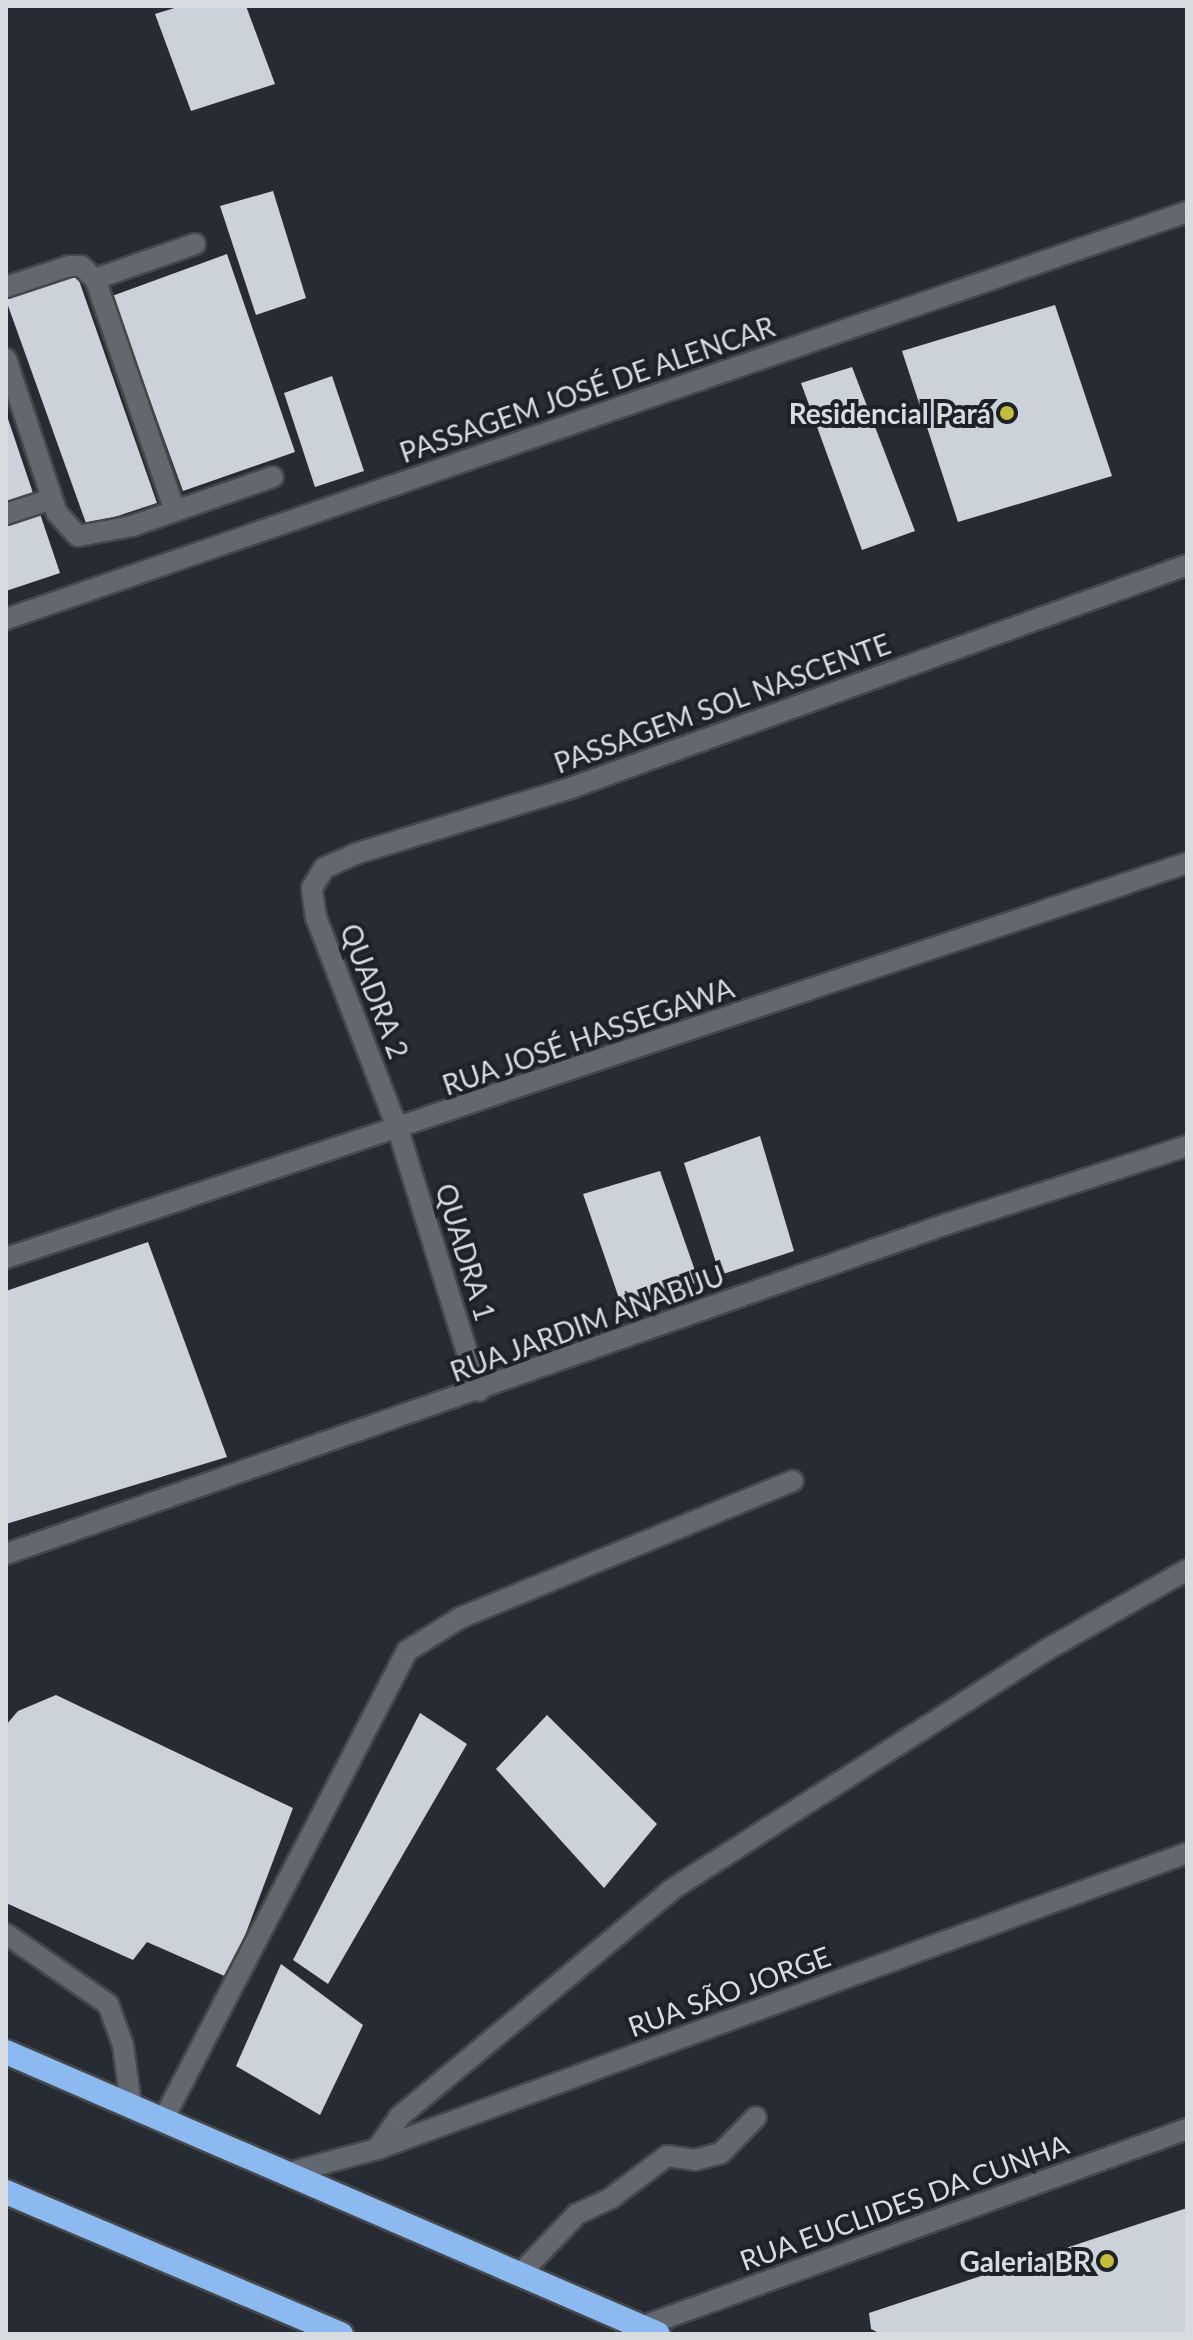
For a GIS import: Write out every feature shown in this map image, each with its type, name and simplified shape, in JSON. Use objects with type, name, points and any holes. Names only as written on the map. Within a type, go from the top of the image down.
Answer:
[{"type":"highway","points":[[6,2052],[649,2330]]},
{"type":"highway","points":[[6,2192],[341,2334]]},
{"type":"street","name":"PASSAGEM JOSÉ DE ALENCAR","points":[[6,619],[1187,212]]},
{"type":"street","points":[[95,279],[195,244]]},
{"type":"street","points":[[6,287],[69,266],[81,266],[95,279],[175,511]]},
{"type":"street","points":[[6,359],[57,513],[78,536],[175,511],[273,477]]},
{"type":"street","points":[[6,514],[52,499]]},
{"type":"street","name":"PASSAGEM SOL NASCENTE","points":[[316,918],[312,888],[324,868],[355,854],[568,789],[1187,565]]},
{"type":"street","name":"RUA JOSÉ HASSEGAWA","points":[[6,1258],[398,1130],[1187,863]]},
{"type":"street","name":"QUADRA 2","points":[[316,918],[398,1130]]},
{"type":"street","name":"QUADRA 1","points":[[398,1130],[479,1391]]},
{"type":"street","name":"RUA JARDIM ANABIJU","points":[[6,1554],[479,1391],[947,1224],[1187,1146]]},
{"type":"street","points":[[163,2120],[407,1651],[460,1618],[793,1481]]},
{"type":"street","points":[[377,2149],[399,2117],[671,1890],[1046,1650],[1187,1570]]},
{"type":"street","name":"RUA SÃO JORGE","points":[[288,2173],[377,2149],[1187,1853]]},
{"type":"street","points":[[6,1934],[108,2004],[123,2045],[131,2105]]},
{"type":"street","points":[[520,2274],[577,2214],[611,2198],[667,2156],[695,2160],[721,2153],[756,2117]]},
{"type":"street","name":"RUA EUCLIDES DA CUNHA","points":[[649,2330],[1187,2129]]},
{"type":"building","points":[[181,6],[246,6],[275,84],[191,111],[155,14]]},
{"type":"building","points":[[273,191],[306,298],[256,315],[220,206]]},
{"type":"building","points":[[227,254],[295,452],[183,491],[112,296]]},
{"type":"building","points":[[76,272],[157,503],[87,526],[6,300]]},
{"type":"building","name":"Residencial Pará","points":[[1055,305],[1112,476],[958,522],[902,351]]},
{"type":"building","points":[[852,367],[915,531],[862,550],[801,383]]},
{"type":"building","points":[[332,376],[364,471],[315,487],[284,393]]},
{"type":"building","points":[[6,420],[60,573],[6,591]]},
{"type":"building","points":[[760,1136],[794,1251],[720,1275],[684,1163]]},
{"type":"building","points":[[660,1171],[699,1282],[621,1304],[583,1194]]},
{"type":"building","points":[[148,1242],[227,1457],[6,1524],[6,1291]]},
{"type":"building","points":[[56,1695],[293,1808],[229,1978],[147,1942],[133,1960],[6,1903],[6,1725],[18,1711]]},
{"type":"building","points":[[420,1713],[467,1744],[328,1984],[293,1960]]},
{"type":"building","points":[[547,1715],[657,1824],[604,1888],[496,1769]]},
{"type":"building","points":[[281,1964],[363,2025],[320,2115],[236,2066]]},
{"type":"building","name":"Galeria BR","points":[[1187,2208],[1187,2334],[881,2334],[871,2329],[869,2313]]},
{"type":"place","name":"Residencial Pará","points":[[1007,413]]},
{"type":"place","name":"Galeria BR","points":[[1107,2261]]}]
